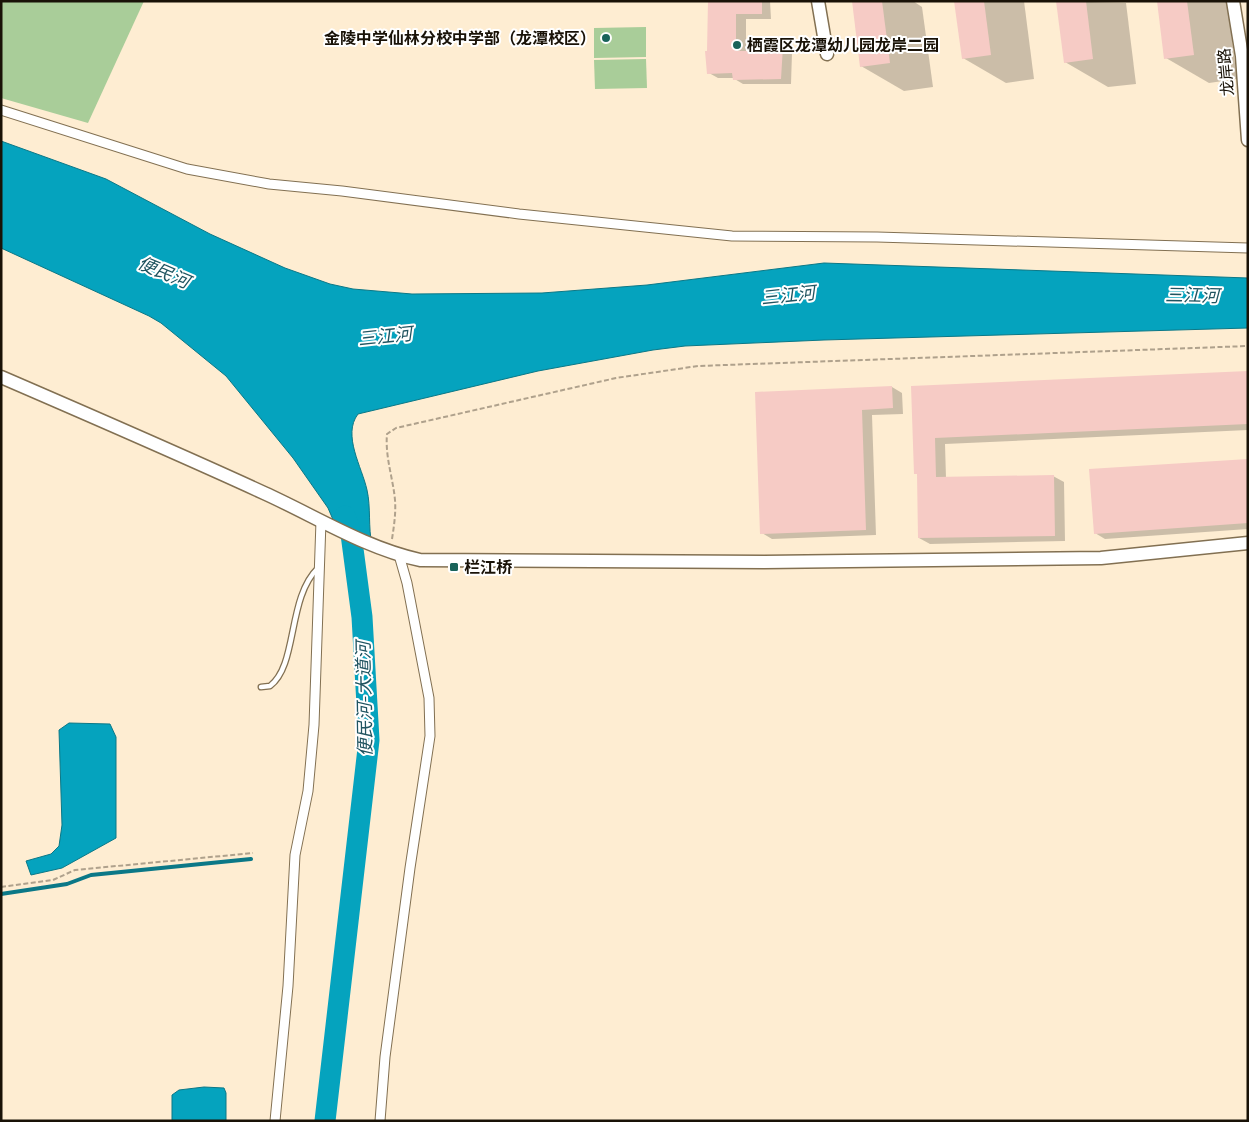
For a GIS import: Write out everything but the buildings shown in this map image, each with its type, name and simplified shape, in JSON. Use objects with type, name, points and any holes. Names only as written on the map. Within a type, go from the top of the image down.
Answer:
[{"type":"street","points":[[818,1],[827,54]]},
{"type":"street","name":"龙岸路","points":[[1233,1],[1242,56],[1248,140]]},
{"type":"street","points":[[1,110],[187,168],[269,184],[342,190],[519,214],[732,236],[877,237],[1248,248]]},
{"type":"street","points":[[1,377],[266,494],[324,523],[393,553],[420,560],[754,562],[1101,558],[1248,543]]},
{"type":"street","points":[[275,1121],[288,986],[295,855],[308,791],[314,724],[319,567],[324,523]]},
{"type":"street","points":[[380,1121],[385,1057],[430,736],[429,698],[407,583],[393,553]]},
{"type":"lane","points":[[262,687],[270,686],[276,682],[280,675],[304,589],[311,574],[319,567]]},
{"type":"path","points":[[393,553],[395,498],[386,444],[387,434],[396,428],[616,378],[698,366],[1248,346]]},
{"type":"path","points":[[1,887],[52,880],[76,870],[253,853]]},
{"type":"green space","points":[[1,1],[144,1],[88,123],[1,98]]},
{"type":"green space","points":[[646,27],[646,57],[594,58],[594,28]]},
{"type":"green space","points":[[646,59],[647,88],[595,89],[594,60]]},
{"type":"water","points":[[1,141],[106,179],[210,234],[285,268],[330,284],[353,289],[412,294],[542,293],[647,285],[824,263],[1248,278],[1248,328],[824,340],[685,346],[538,371],[358,414],[354,422],[352,441],[367,490],[372,545],[337,529],[328,508],[293,458],[226,376],[161,323],[1,248]]},
{"type":"water","points":[[69,723],[110,724],[116,737],[116,838],[62,868],[31,875],[26,861],[51,854],[59,846],[62,825],[59,730]]},
{"type":"water","points":[[204,1087],[224,1088],[226,1093],[226,1121],[172,1121],[172,1095],[179,1090]]},
{"type":"waterway","name":"便民河-大道河","points":[[325,1121],[369,740],[362,617],[351,534],[345,516]]},
{"type":"waterway","points":[[1,894],[67,884],[91,875],[251,859]]},
{"type":"place","name":"金陵中学仙林分校中学部（龙潭校区）","points":[[606,38]]},
{"type":"place","name":"栖霞区龙潭幼儿园龙岸二园","points":[[737,45]]},
{"type":"place","name":"栏江桥","points":[[454,567]]},
{"type":"water label","name":"便民河","points":[[164,272]]},
{"type":"water label","name":"三江河","points":[[788,295]]},
{"type":"water label","name":"三江河","points":[[1192,295]]},
{"type":"water label","name":"三江河","points":[[385,336]]}]
